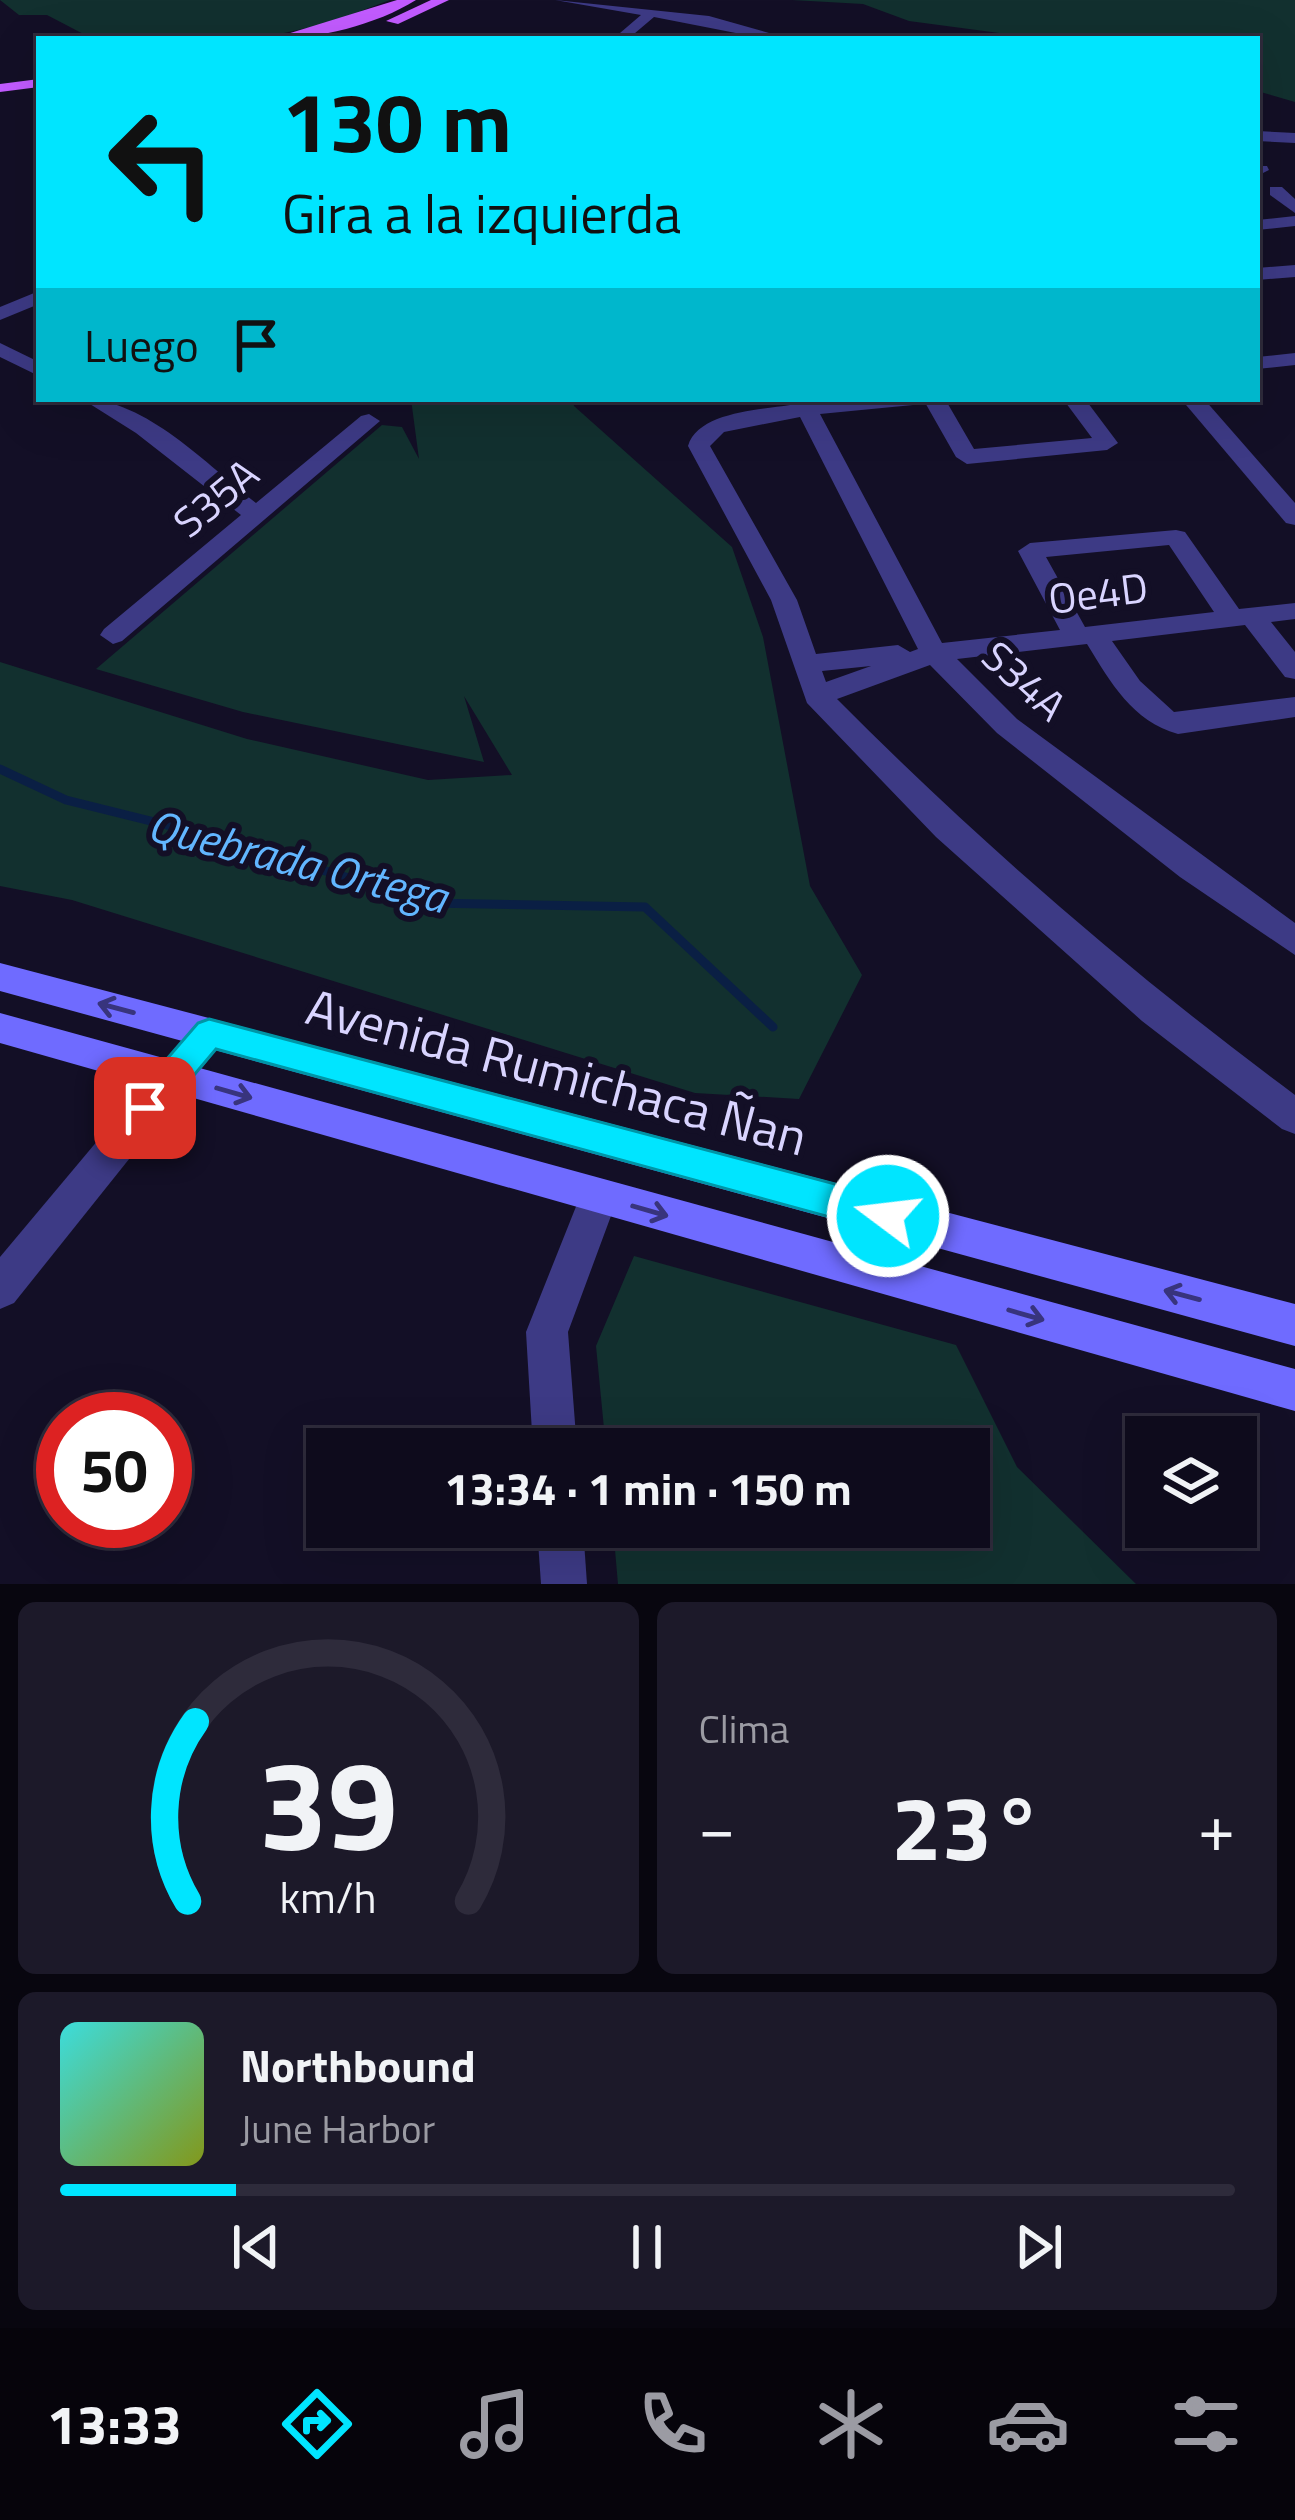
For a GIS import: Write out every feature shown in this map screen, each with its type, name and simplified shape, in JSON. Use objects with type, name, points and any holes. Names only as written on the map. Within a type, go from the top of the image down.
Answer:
[{"type":"main road","points":[[290,36],[409,0]]},
{"type":"main road","points":[[344,36],[442,0]]},
{"type":"main road","points":[[0,76],[36,71]]},
{"type":"main road","points":[[0,88],[36,83]]},
{"type":"main road","name":"Avenida Rumichaca Ñan","points":[[0,977],[1295,1325]]},
{"type":"main road","points":[[0,1028],[1295,1390]]},
{"type":"street","points":[[562,0],[653,11],[769,36]]},
{"type":"street","points":[[624,36],[653,11]]},
{"type":"street","points":[[1276,191],[1295,208]]},
{"type":"street","points":[[1260,225],[1295,221]]},
{"type":"street","points":[[1260,274],[1295,271]]},
{"type":"street","points":[[0,314],[36,298]]},
{"type":"street","points":[[0,349],[36,368]]},
{"type":"street","points":[[1260,363],[1295,359]]},
{"type":"street","points":[[97,402],[144,428],[255,514]]},
{"type":"street","points":[[846,402],[801,404],[709,430],[700,446],[784,599],[817,696],[947,829],[1154,1010],[1295,1117]]},
{"type":"street","points":[[936,402],[967,457],[1107,443],[1076,402]]},
{"type":"street","points":[[1195,402],[1295,518]]},
{"type":"street","name":"S34A","points":[[801,404],[923,657],[1191,868],[1295,940]]},
{"type":"street","name":"S35A","points":[[113,635],[369,421]]},
{"type":"street","points":[[1295,670],[1242,617],[1176,537],[1030,551],[1086,636],[1149,711],[1164,720],[1178,724],[1295,707]]},
{"type":"street","name":"Oe4D","points":[[923,657],[1295,611]]},
{"type":"street","points":[[806,664],[923,657]]},
{"type":"street","points":[[817,696],[923,657]]},
{"type":"street","points":[[0,1289],[209,1033]]},
{"type":"street","points":[[554,1428],[547,1333],[599,1197]]},
{"type":"street","points":[[561,1548],[564,1584]]},
{"type":"green space","points":[[0,0],[390,0],[329,23],[270,36],[87,36],[47,15],[19,15]]},
{"type":"green space","points":[[792,0],[1295,0],[1295,102],[1260,92],[1260,36],[1022,36],[909,21],[863,4]]},
{"type":"green space","points":[[411,402],[573,402],[732,547],[763,637],[810,886],[862,975],[799,1099],[695,1093],[72,900],[0,886],[0,662],[247,739],[428,780],[512,775],[464,696],[484,762],[243,712],[96,669],[382,425],[402,427],[419,459]]},
{"type":"green space","points":[[634,1256],[956,1345],[1017,1467],[1136,1584],[618,1584],[615,1548],[990,1548],[990,1428],[604,1428],[596,1346]]},
{"type":"waterway","name":"Quebrada Ortega","points":[[0,769],[66,800],[215,837],[430,903],[645,907],[773,1027]]},
{"type":"route","points":[[145,1108],[209,1033],[888,1216]]}]
